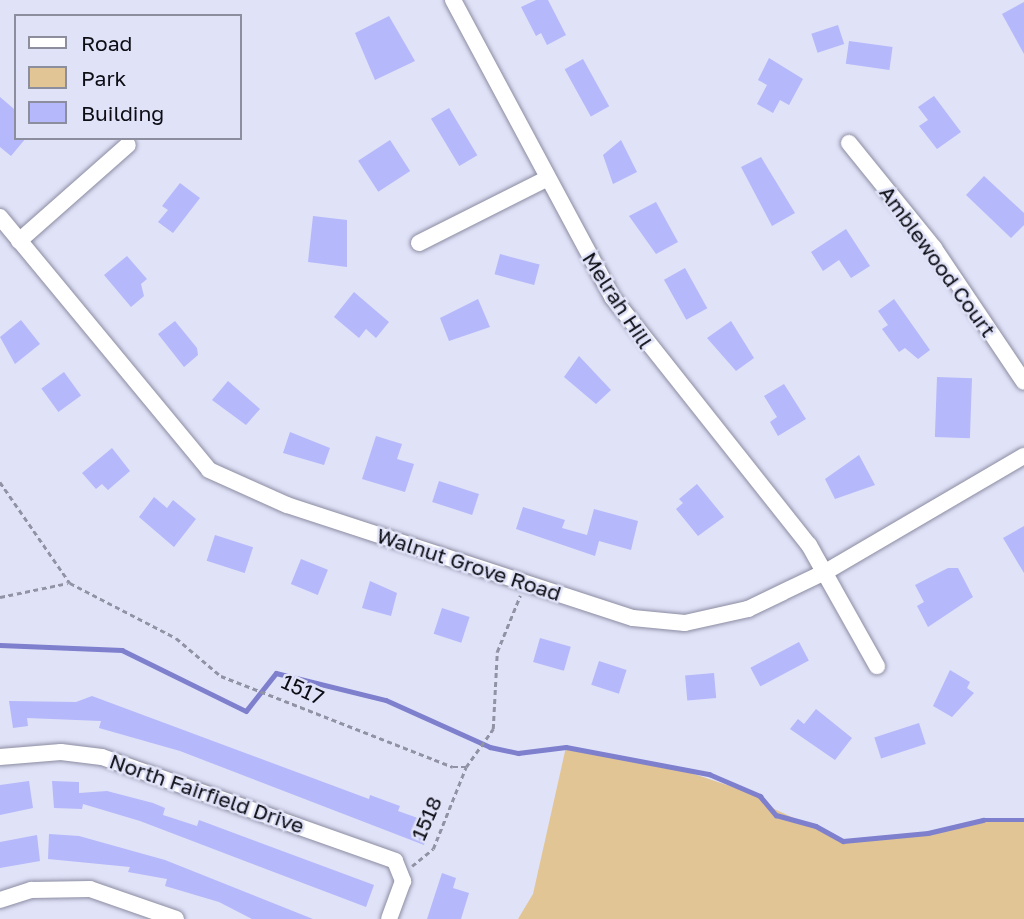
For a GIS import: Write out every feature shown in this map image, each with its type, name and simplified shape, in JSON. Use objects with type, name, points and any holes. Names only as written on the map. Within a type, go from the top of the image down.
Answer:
[{"type":"street","name":"Melrah Hill","points":[[453,0],[546,179],[639,335],[768,489],[827,571],[877,666]]},
{"type":"street","name":"Amblewood Court","points":[[849,143],[934,248],[1024,382]]},
{"type":"street","points":[[19,241],[128,145]]},
{"type":"street","points":[[419,243],[546,179]]},
{"type":"street","name":"Walnut Grove Road","points":[[0,217],[209,470],[280,503],[633,618],[685,623],[748,609],[827,571],[1024,456]]},
{"type":"street","name":"North Fairfield Drive","points":[[0,757],[61,752],[102,757],[296,823],[395,862],[403,873]]},
{"type":"street","points":[[389,919],[403,873]]},
{"type":"street","points":[[0,900],[43,888],[90,889],[176,919]]},
{"type":"path","name":"1517","points":[[0,482],[70,583],[176,638],[221,676],[266,689],[369,737],[466,767]]},
{"type":"path","points":[[466,767],[493,729],[497,652],[519,606],[523,582]]},
{"type":"path","points":[[0,597],[70,583]]},
{"type":"path","name":"1518","points":[[403,873],[433,849],[466,767]]},
{"type":"green space","points":[[566,747],[664,764],[760,796],[770,807],[843,841],[928,833],[983,820],[1024,820],[1024,919],[518,919],[533,894]]},
{"type":"building","points":[[536,0],[548,0],[566,35],[547,45],[541,33],[536,36],[521,7]]},
{"type":"building","points":[[1024,2],[1024,54],[1002,14]]},
{"type":"building","points":[[389,16],[415,61],[375,80],[355,33]]},
{"type":"building","points":[[838,25],[844,44],[818,53],[811,34]]},
{"type":"building","points":[[849,41],[893,47],[889,70],[846,64]]},
{"type":"building","points":[[769,58],[803,79],[789,105],[780,100],[773,113],[757,104],[767,85],[758,80]]},
{"type":"building","points":[[583,59],[609,106],[591,116],[565,69]]},
{"type":"building","points":[[934,96],[961,132],[937,149],[919,126],[928,120],[918,107]]},
{"type":"building","points":[[0,97],[14,109],[14,140],[24,140],[11,156],[0,147]]},
{"type":"building","points":[[449,108],[477,155],[459,166],[431,119]]},
{"type":"building","points":[[390,140],[410,171],[378,192],[358,161]]},
{"type":"building","points":[[621,140],[637,172],[613,184],[603,155]]},
{"type":"building","points":[[761,157],[795,213],[772,226],[741,167]]},
{"type":"building","points":[[984,176],[1024,213],[1024,225],[1011,238],[966,195]]},
{"type":"building","points":[[180,183],[200,198],[173,233],[158,222],[168,210],[162,206]]},
{"type":"building","points":[[656,202],[678,242],[656,254],[629,216]]},
{"type":"building","points":[[313,216],[347,220],[347,267],[308,262]]},
{"type":"building","points":[[846,229],[870,266],[851,278],[839,260],[823,271],[811,252]]},
{"type":"building","points":[[500,254],[540,265],[534,285],[495,274]]},
{"type":"building","points":[[127,256],[147,279],[141,284],[144,296],[131,307],[104,275]]},
{"type":"building","points":[[685,268],[707,308],[686,320],[664,280]]},
{"type":"building","points":[[354,292],[389,322],[376,338],[366,329],[359,338],[334,317]]},
{"type":"building","points":[[478,299],[490,327],[449,341],[440,318]]},
{"type":"building","points":[[894,299],[930,350],[918,359],[905,348],[899,352],[882,329],[888,325],[878,311]]},
{"type":"building","points":[[21,320],[40,344],[15,364],[0,337]]},
{"type":"building","points":[[175,321],[197,348],[198,355],[184,367],[158,334]]},
{"type":"building","points":[[731,321],[754,358],[736,371],[707,338]]},
{"type":"building","points":[[579,356],[611,390],[596,404],[564,377]]},
{"type":"building","points":[[64,372],[81,395],[58,412],[41,388]]},
{"type":"building","points":[[937,377],[972,378],[970,438],[935,437]]},
{"type":"building","points":[[228,381],[260,409],[246,425],[212,400]]},
{"type":"building","points":[[784,384],[806,419],[778,436],[770,422],[777,417],[764,396]]},
{"type":"building","points":[[290,432],[330,448],[324,465],[283,453]]},
{"type":"building","points":[[376,436],[402,444],[397,459],[414,464],[405,492],[362,479]]},
{"type":"building","points":[[112,448],[130,471],[108,490],[102,484],[96,489],[82,473]]},
{"type":"building","points":[[859,455],[875,485],[835,499],[825,479]]},
{"type":"building","points":[[439,481],[479,494],[472,515],[432,502]]},
{"type":"building","points":[[697,484],[724,517],[698,536],[676,509],[683,503],[679,499]]},
{"type":"building","points":[[154,497],[167,508],[173,500],[196,519],[174,547],[139,517]]},
{"type":"building","points":[[523,507],[565,520],[562,528],[587,535],[594,509],[638,521],[631,550],[599,541],[595,556],[516,529]]},
{"type":"building","points":[[1024,526],[1024,573],[1003,538]]},
{"type":"building","points":[[215,535],[253,547],[245,573],[207,561]]},
{"type":"building","points":[[301,559],[328,570],[318,595],[291,584]]},
{"type":"building","points":[[948,568],[958,568],[973,597],[928,627],[917,606],[924,602],[915,585]]},
{"type":"building","points":[[370,581],[397,593],[391,616],[362,608]]},
{"type":"building","points":[[442,608],[470,617],[461,643],[434,634]]},
{"type":"building","points":[[540,638],[571,647],[564,671],[533,662]]},
{"type":"building","points":[[799,642],[809,661],[760,686],[750,668]]},
{"type":"building","points":[[599,661],[627,670],[619,694],[591,685]]},
{"type":"building","points":[[950,670],[970,682],[967,688],[974,693],[952,717],[933,706]]},
{"type":"building","points":[[714,673],[716,698],[687,700],[685,676]]},
{"type":"building","points":[[92,696],[369,799],[370,795],[400,806],[398,811],[432,823],[424,845],[180,751],[99,728],[101,721],[27,718],[28,726],[13,728],[9,701],[76,702]]},
{"type":"building","points":[[816,709],[852,738],[835,760],[790,729],[798,719],[804,724]]},
{"type":"building","points":[[919,723],[926,744],[881,758],[874,738]]},
{"type":"building","points":[[29,781],[33,808],[0,815],[0,785]]},
{"type":"building","points":[[52,781],[79,782],[79,793],[107,791],[153,803],[165,808],[163,815],[197,826],[199,820],[374,885],[366,907],[140,821],[83,804],[82,809],[54,808]]},
{"type":"building","points":[[49,834],[79,836],[165,860],[313,919],[252,919],[219,902],[165,886],[167,879],[128,872],[130,867],[48,859]]},
{"type":"building","points":[[37,835],[40,861],[0,868],[0,842]]},
{"type":"building","points":[[442,873],[456,878],[453,888],[469,893],[461,919],[427,919]]},
{"type":"waterway","points":[[0,645],[122,650],[246,711],[276,673],[386,700],[490,747],[518,753],[566,747],[709,774],[760,796],[776,815],[816,826],[843,841],[928,833],[983,820],[1024,820]]}]
